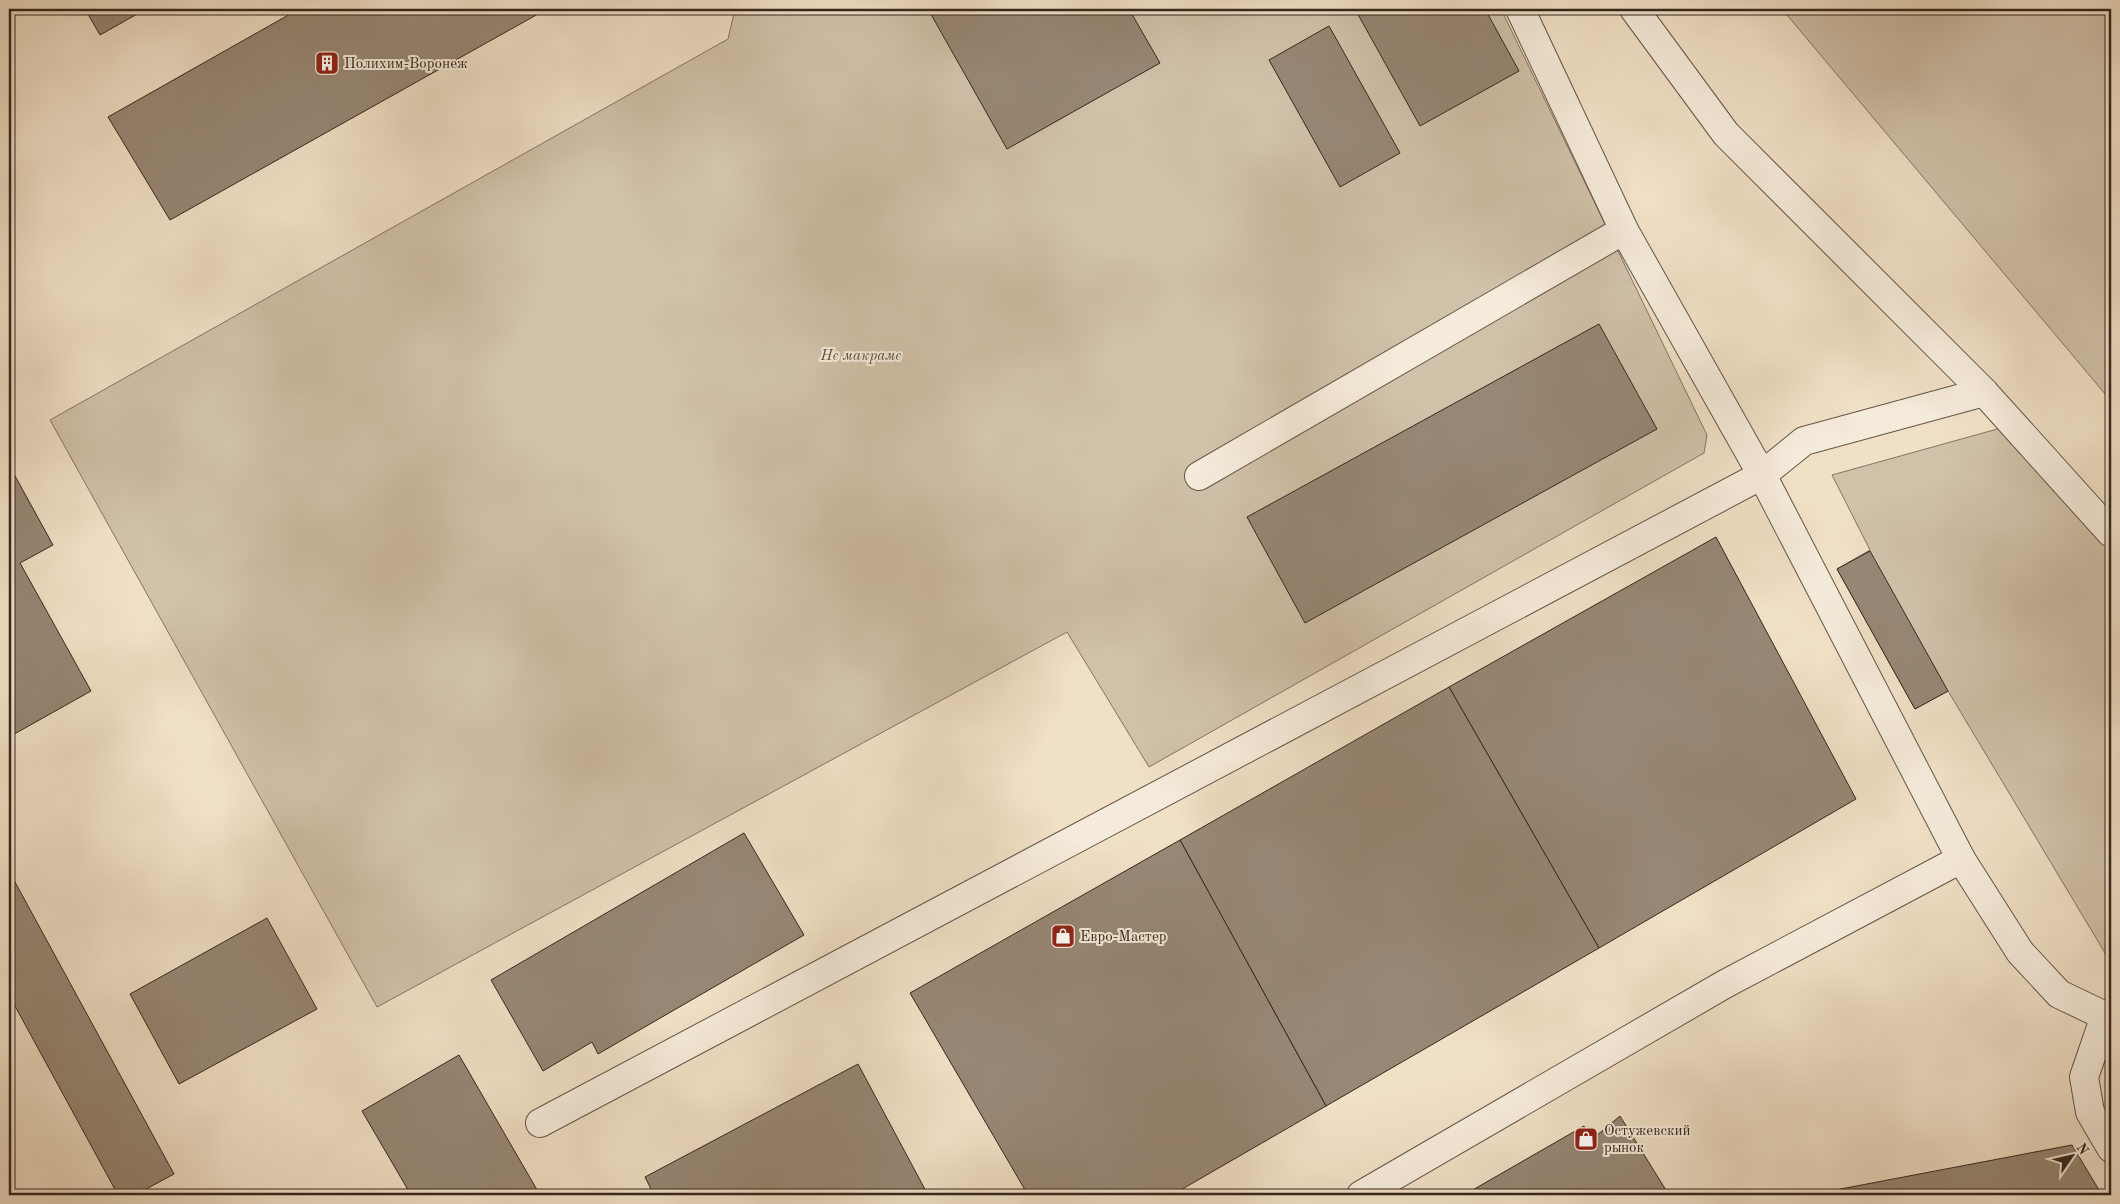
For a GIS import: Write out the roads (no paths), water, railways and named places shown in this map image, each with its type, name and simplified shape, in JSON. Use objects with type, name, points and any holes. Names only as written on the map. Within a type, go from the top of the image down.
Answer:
[{"type":"street","points":[[1520,9],[1624,230],[1762,475],[1961,859],[2020,952],[2059,994],[2108,1015],[2084,1078],[2090,1112],[2111,1148]]},
{"type":"street","points":[[1634,9],[1726,134],[1984,392],[2111,533]]},
{"type":"street","points":[[1199,476],[1624,230]]},
{"type":"street","points":[[540,1124],[1762,475],[1804,441],[1984,392]]},
{"type":"street","points":[[1361,1195],[1725,984],[1961,859]]},
{"type":"place","name":"Полихим-Воронеж","points":[[327,63]]},
{"type":"place","name":"Евро-Мастер","points":[[1063,936]]},
{"type":"place","name":"Остужевский рынок","points":[[1586,1139]]},
{"type":"park label","name":"Не макраме","points":[[861,355]]}]
